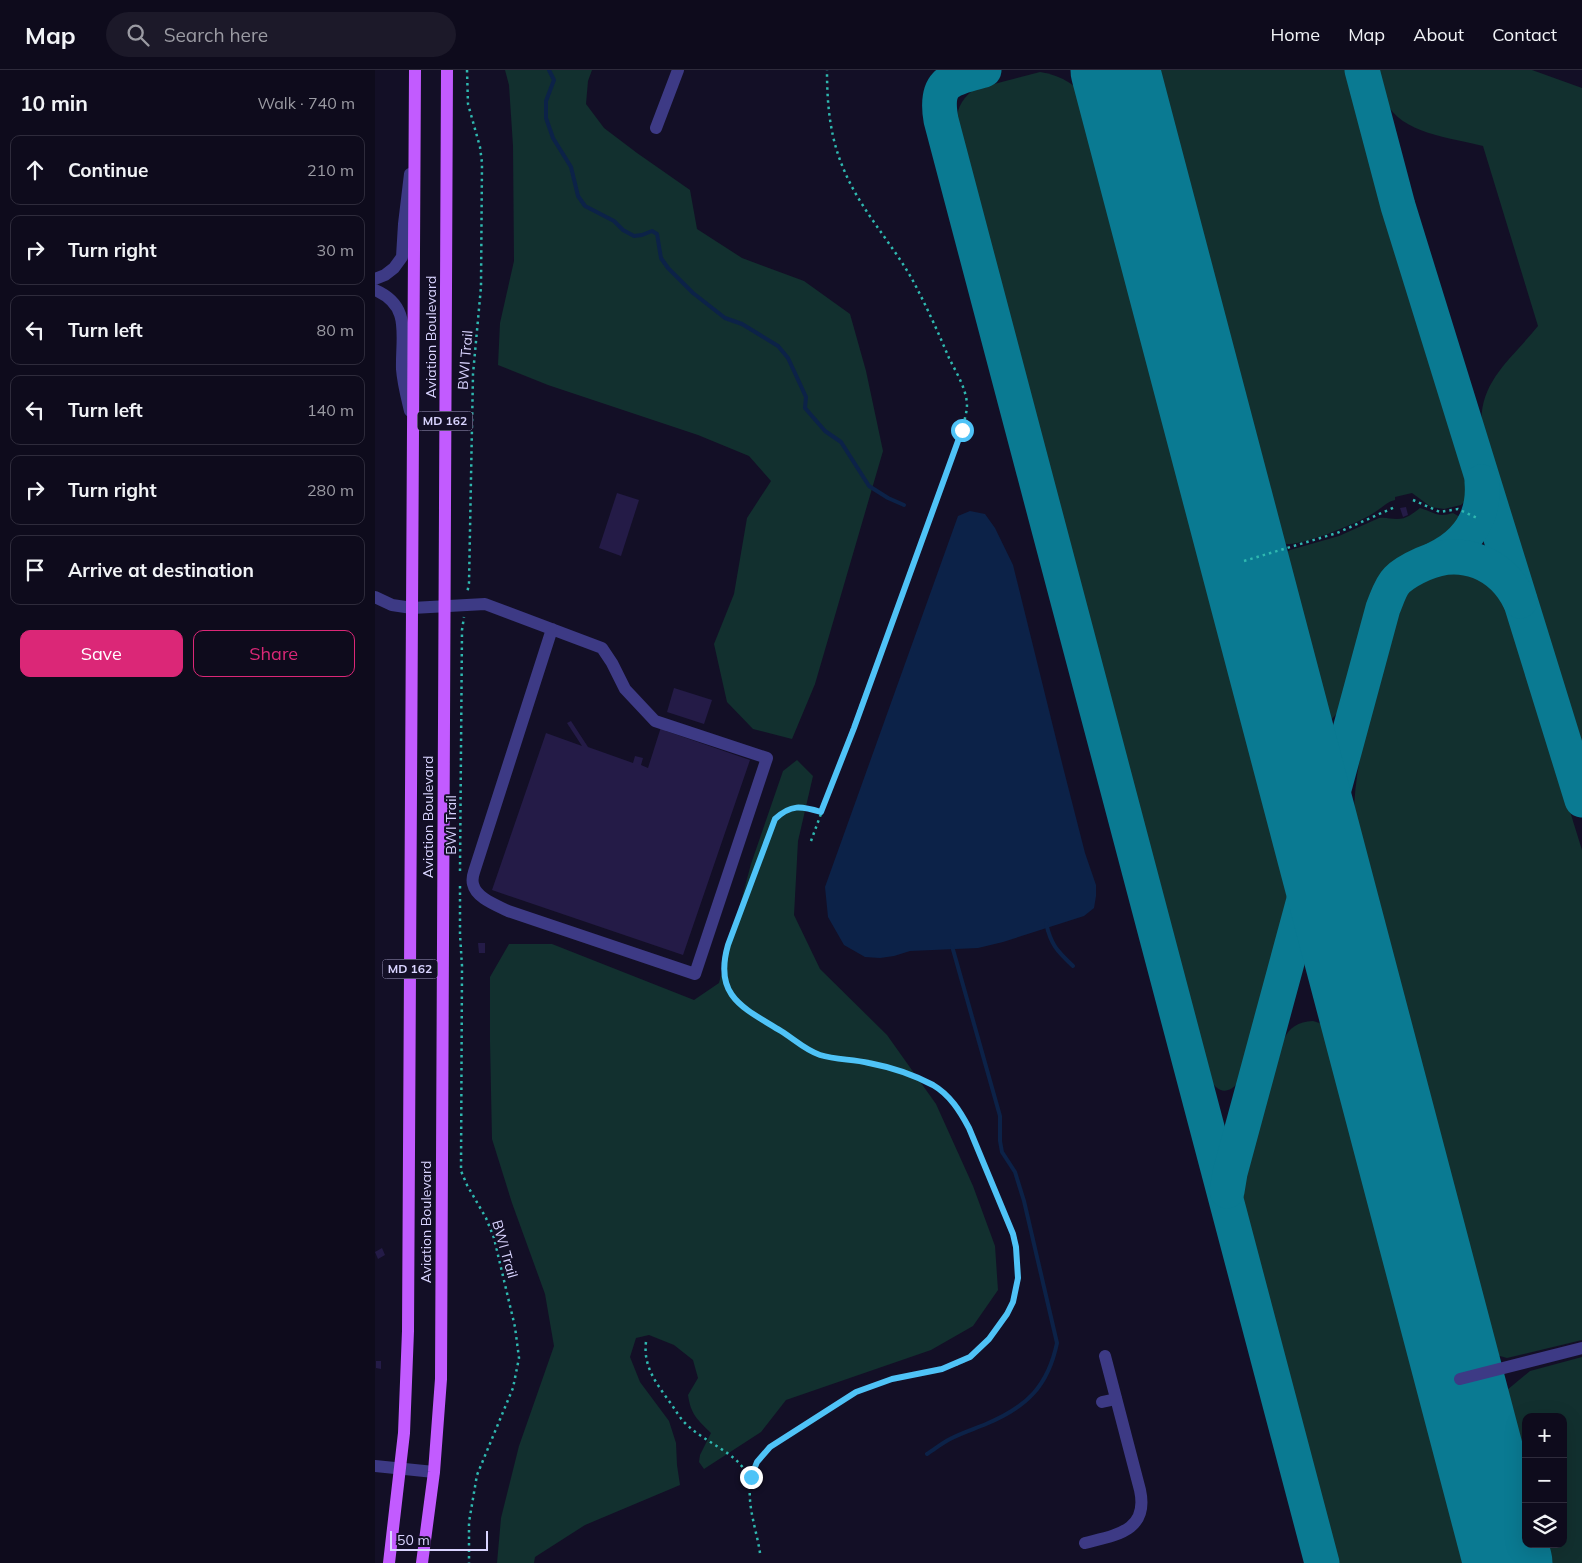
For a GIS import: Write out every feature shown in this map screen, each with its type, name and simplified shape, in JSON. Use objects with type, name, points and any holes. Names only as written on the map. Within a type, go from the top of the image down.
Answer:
[{"type":"main road","name":"Aviation Boulevard","points":[[389,1563],[401,1468],[407,1382],[408,1331],[415,70]]},
{"type":"main road","name":"Aviation Boulevard","points":[[422,1563],[434,1472],[441,1379],[447,70]]},
{"type":"street","points":[[656,128],[678,70]]},
{"type":"street","points":[[375,279],[385,275],[394,268],[402,257],[414,141]]},
{"type":"street","points":[[375,290],[385,294],[397,306],[402,320],[402,371],[413,426]]},
{"type":"street","points":[[375,597],[392,605],[412,608],[485,604],[552,629],[602,648],[625,689],[655,721],[767,758],[695,974],[508,911],[477,893],[473,884],[473,872],[552,629]]},
{"type":"street","points":[[1460,1380],[1582,1348]]},
{"type":"street","points":[[1085,1543],[1112,1536],[1130,1528],[1136,1523],[1142,1508],[1140,1490],[1105,1356]]},
{"type":"street","points":[[1102,1402],[1116,1399]]},
{"type":"street","points":[[375,1466],[434,1472]]},
{"type":"path","name":"BWI Trail","points":[[460,875],[462,630],[469,583],[473,374],[481,288],[483,164],[468,104],[467,70]]},
{"type":"path","points":[[811,841],[962,430],[967,403],[940,336],[912,279],[856,194],[834,147],[827,98],[827,70]]},
{"type":"path","points":[[1413,500],[1435,511],[1445,512],[1457,509],[1477,518]]},
{"type":"path","points":[[1244,561],[1337,533],[1395,507]]},
{"type":"path","points":[[760,1553],[751,1511],[751,1477],[757,1462],[770,1447],[856,1392],[892,1379],[942,1369],[970,1357],[989,1339],[1007,1314],[1013,1302],[1018,1278],[1018,1263],[1013,1234],[969,1128],[950,1099],[932,1085],[908,1075],[867,1062],[833,1058],[807,1049],[743,1007],[732,996],[726,985],[723,976],[725,955],[775,819],[785,810],[798,807],[821,812]]},
{"type":"path","name":"BWI Trail","points":[[460,885],[462,966],[461,1170],[467,1185],[486,1218],[494,1238],[515,1327],[519,1358],[513,1388],[477,1475],[469,1522],[469,1563]]},
{"type":"path","points":[[646,1342],[647,1366],[652,1378],[686,1424],[736,1460],[751,1477]]},
{"type":"green space","points":[[505,70],[592,70],[588,81],[586,104],[604,128],[690,190],[697,229],[742,258],[804,281],[850,314],[866,371],[883,451],[815,684],[792,739],[753,729],[727,702],[714,644],[734,594],[747,518],[771,481],[749,456],[698,435],[548,385],[498,365],[500,323],[514,261],[513,146],[509,85]]},
{"type":"green space","points":[[1155,70],[1347,70],[1468,483],[1466,500],[1461,505],[1444,509],[1431,507],[1412,493],[1395,497],[1395,500],[1365,518],[1343,528],[1306,541],[1288,544],[1269,538],[1152,92]]},
{"type":"green space","points":[[1377,70],[1532,70],[1582,88],[1582,751],[1482,429],[1482,412],[1491,384],[1498,372],[1538,326],[1483,146],[1428,133],[1403,121],[1392,112],[1385,100]]},
{"type":"green space","points":[[1040,72],[1056,76],[1070,83],[1092,105],[1293,871],[1292,888],[1242,1074],[1235,1086],[1225,1091],[1216,1087],[1208,1075],[957,122],[961,103],[975,89]]},
{"type":"green space","points":[[1420,508],[1439,515],[1453,513],[1460,517],[1443,534],[1396,562],[1378,584],[1365,617],[1347,690],[1341,705],[1331,720],[1323,720],[1313,710],[1275,566],[1282,556],[1290,550],[1339,536],[1379,518],[1404,518]]},
{"type":"green space","points":[[1444,571],[1465,572],[1482,579],[1496,592],[1507,609],[1582,850],[1582,1340],[1507,1358],[1482,1351],[1361,884],[1354,833],[1355,797],[1360,758],[1397,612],[1401,602],[1413,585],[1424,578]]},
{"type":"green space","points":[[797,760],[813,776],[798,841],[794,915],[820,969],[887,1035],[936,1104],[973,1186],[995,1246],[998,1290],[973,1326],[931,1350],[786,1400],[761,1432],[704,1469],[699,1462],[700,1455],[711,1433],[695,1416],[689,1402],[688,1395],[698,1378],[693,1360],[674,1345],[649,1335],[636,1338],[630,1357],[640,1382],[669,1421],[676,1443],[680,1485],[585,1525],[535,1557],[534,1563],[497,1563],[501,1518],[519,1446],[554,1346],[545,1294],[512,1203],[492,1139],[490,977],[509,944],[552,944],[694,1000],[719,983],[751,864],[783,771]]},
{"type":"green space","points":[[1313,1021],[1329,1026],[1339,1038],[1476,1563],[1338,1563],[1242,1199],[1244,1182],[1283,1041],[1288,1032],[1295,1026]]},
{"type":"green space","points":[[1582,1357],[1582,1563],[1538,1563],[1534,1548],[1567,1548],[1567,1413],[1522,1413],[1522,1501],[1495,1400],[1530,1371]]},
{"type":"water","points":[[970,511],[985,514],[995,528],[1013,565],[1085,853],[1096,885],[1094,908],[1084,916],[978,948],[910,951],[880,958],[865,957],[844,945],[828,917],[825,887],[958,516]]},
{"type":"building","points":[[617,493],[639,500],[621,556],[599,548]]},
{"type":"building","points":[[1406,507],[1408,515],[1403,517],[1400,508]]},
{"type":"building","points":[[674,688],[712,700],[704,724],[667,712]]},
{"type":"building","points":[[571,721],[588,747],[633,763],[635,756],[643,758],[641,765],[648,768],[661,727],[666,729],[666,731],[750,760],[683,955],[492,890],[546,733],[582,746],[567,723]]},
{"type":"building","points":[[478,943],[485,943],[485,953],[479,953]]},
{"type":"building","points":[[382,1248],[385,1255],[378,1259],[375,1252]]},
{"type":"building","points":[[376,1361],[381,1361],[381,1369],[376,1368]]},
{"type":"waterway","points":[[549,70],[554,80],[546,101],[546,118],[553,138],[571,167],[578,196],[585,206],[614,221],[623,230],[634,236],[652,231],[657,234],[661,258],[668,268],[693,293],[725,318],[742,324],[778,346],[788,358],[806,397],[805,408],[825,431],[841,442],[869,486],[904,505]]},
{"type":"waterway","points":[[1046,923],[1055,947],[1073,966]]},
{"type":"waterway","points":[[927,1454],[944,1442],[986,1424],[1024,1402],[1034,1393],[1048,1371],[1057,1343],[1024,1201],[1015,1172],[1002,1152],[1000,1116],[952,946]]},
{"type":"taxiway","points":[[984,70],[962,76],[947,83],[940,97],[941,120],[1322,1563]]},
{"type":"taxiway","points":[[1107,70],[1117,78],[1119,70]]},
{"type":"taxiway","points":[[1362,70],[1398,206],[1582,800]]},
{"type":"taxiway","points":[[1435,559],[1456,546],[1472,528],[1480,507],[1482,482]]},
{"type":"taxiway","points":[[1227,1191],[1230,1173],[1383,608],[1391,590],[1397,580],[1403,575],[1423,564],[1452,557],[1466,558],[1492,568],[1503,577],[1520,601]]},
{"type":"runway","points":[[1115,70],[1508,1563]]},
{"type":"route","points":[[751,1477],[762,1454],[770,1447],[839,1401],[874,1384],[919,1372],[942,1369],[970,1357],[979,1350],[998,1328],[1013,1302],[1017,1289],[1018,1263],[1013,1234],[969,1128],[950,1099],[941,1090],[908,1075],[867,1062],[833,1058],[807,1049],[751,1014],[732,996],[723,976],[723,966],[728,945],[775,819],[785,810],[798,807],[821,812],[854,728],[962,430]]}]
